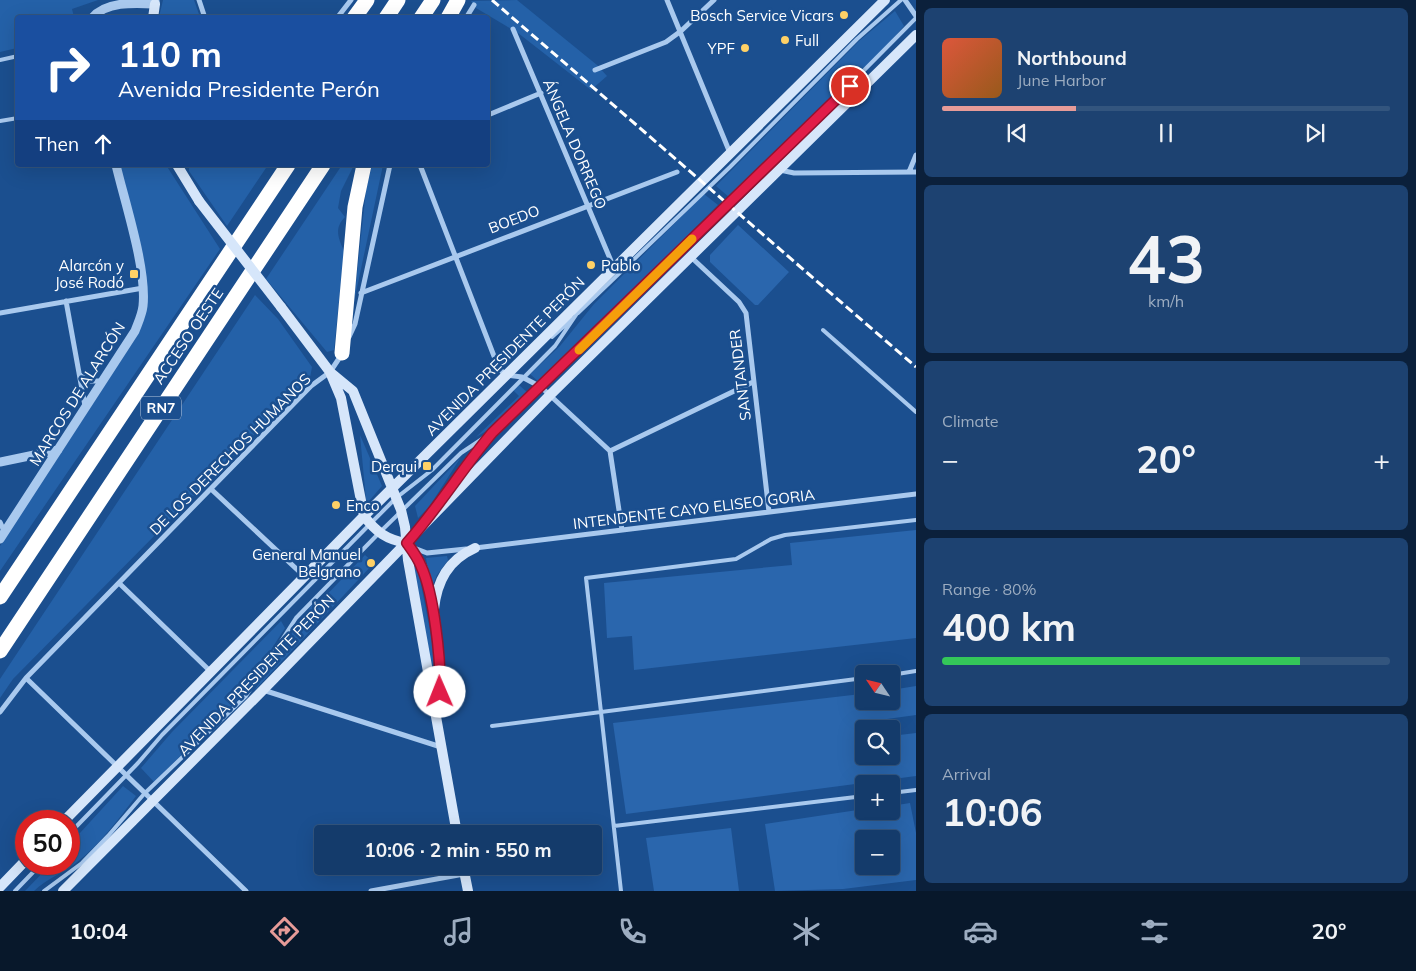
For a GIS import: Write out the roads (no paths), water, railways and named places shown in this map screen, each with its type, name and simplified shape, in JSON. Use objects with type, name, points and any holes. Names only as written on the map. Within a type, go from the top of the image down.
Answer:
[{"type":"highway","points":[[356,15],[367,0]]},
{"type":"highway","points":[[388,15],[398,0]]},
{"type":"highway","points":[[423,15],[433,0]]},
{"type":"highway","points":[[450,15],[458,0]]},
{"type":"highway","name":"ACCESO OESTE","points":[[0,597],[287,167]]},
{"type":"highway","name":"ACCESO OESTE","points":[[0,651],[322,167]]},
{"type":"highway","points":[[342,353],[355,207],[364,167]]},
{"type":"main road","name":"AVENIDA PRESIDENTE PERÓN","points":[[75,810],[304,576],[367,520],[392,487],[885,0]]},
{"type":"main road","points":[[153,15],[155,2]]},
{"type":"main road","name":"AVENIDA PRESIDENTE PERÓN","points":[[63,891],[263,690],[551,394],[692,258],[916,35]]},
{"type":"main road","points":[[178,167],[199,201],[330,372],[352,391],[401,510],[408,560],[456,825]]},
{"type":"main road","points":[[330,372],[345,409],[358,497],[367,520],[379,533],[391,540],[407,543],[423,569],[434,617],[441,674],[439,727]]},
{"type":"main road","points":[[434,617],[440,580],[456,559],[475,548]]},
{"type":"main road","points":[[0,887],[15,871]]},
{"type":"main road","points":[[464,875],[468,891]]},
{"type":"street","points":[[199,0],[204,15]]},
{"type":"street","points":[[340,15],[351,0]]},
{"type":"street","points":[[667,0],[730,153]]},
{"type":"street","points":[[594,70],[666,42],[681,31],[714,0]]},
{"type":"street","points":[[905,0],[916,17]]},
{"type":"street","points":[[96,15],[104,9],[117,5],[155,2]]},
{"type":"street","points":[[468,15],[474,5]]},
{"type":"street","name":"ÁNGELA DORREGO","points":[[513,29],[614,269]]},
{"type":"street","points":[[490,114],[540,94]]},
{"type":"street","points":[[909,172],[916,155]]},
{"type":"street","name":"MARCOS DE ALARCÓN","points":[[2,535],[86,408],[140,319],[144,288],[116,167]]},
{"type":"street","name":"DE LOS DERECHOS HUMANOS","points":[[0,712],[26,678],[120,584],[311,386],[330,372],[342,353],[355,324],[390,167]]},
{"type":"street","points":[[421,167],[499,369],[506,376],[522,377],[551,394],[610,451],[622,530]]},
{"type":"street","points":[[780,170],[794,173],[916,172]]},
{"type":"street","name":"BOEDO","points":[[361,293],[588,204],[677,172]]},
{"type":"street","name":"SANTANDER","points":[[692,258],[744,308],[769,512]]},
{"type":"street","points":[[0,313],[144,288]]},
{"type":"street","points":[[66,301],[86,408]]},
{"type":"street","points":[[79,375],[90,381],[102,381]]},
{"type":"street","points":[[610,451],[753,382]]},
{"type":"street","points":[[0,462],[58,450]]},
{"type":"street","points":[[210,489],[304,576]]},
{"type":"street","name":"INTENDENTE CAYO ELISEO GORIA","points":[[407,543],[417,550],[427,553],[916,494]]},
{"type":"street","points":[[0,522],[2,535]]},
{"type":"street","points":[[120,584],[210,671]]},
{"type":"street","points":[[26,678],[246,891]]},
{"type":"street","points":[[263,690],[443,748]]},
{"type":"street","points":[[371,891],[441,875]]},
{"type":"lane","points":[[506,376],[578,312],[730,167],[857,39],[901,0]]},
{"type":"lane","points":[[429,518],[463,468],[492,433],[706,224],[780,155],[916,17]]},
{"type":"lane","points":[[0,60],[15,57]]},
{"type":"lane","points":[[0,121],[15,118]]},
{"type":"lane","points":[[80,823],[367,520],[432,470],[522,377],[555,346],[578,312]]},
{"type":"lane","points":[[823,330],[916,412]]},
{"type":"lane","points":[[44,891],[82,863],[144,794],[246,696],[296,618],[401,510],[461,453],[492,433]]},
{"type":"lane","points":[[622,891],[586,578],[736,559],[771,539],[785,535],[916,520]]},
{"type":"lane","points":[[900,674],[916,672]]},
{"type":"lane","points":[[492,726],[855,679]]},
{"type":"lane","points":[[900,792],[916,790]]},
{"type":"lane","points":[[614,826],[855,797]]},
{"type":"lane","points":[[15,891],[30,875]]},
{"type":"railway","points":[[492,0],[916,367]]},
{"type":"place","name":"Bosch Service Vicars","points":[[844,15]]},
{"type":"place","name":"Full","points":[[785,40]]},
{"type":"place","name":"YPF","points":[[745,48]]},
{"type":"place","name":"Pablo","points":[[591,265]]},
{"type":"place","name":"Alarcón y José Rodó","points":[[134,274]]},
{"type":"place","name":"Derqui","points":[[427,466]]},
{"type":"place","name":"Enco","points":[[336,505]]},
{"type":"place","name":"General Manuel Belgrano","points":[[371,563]]}]
